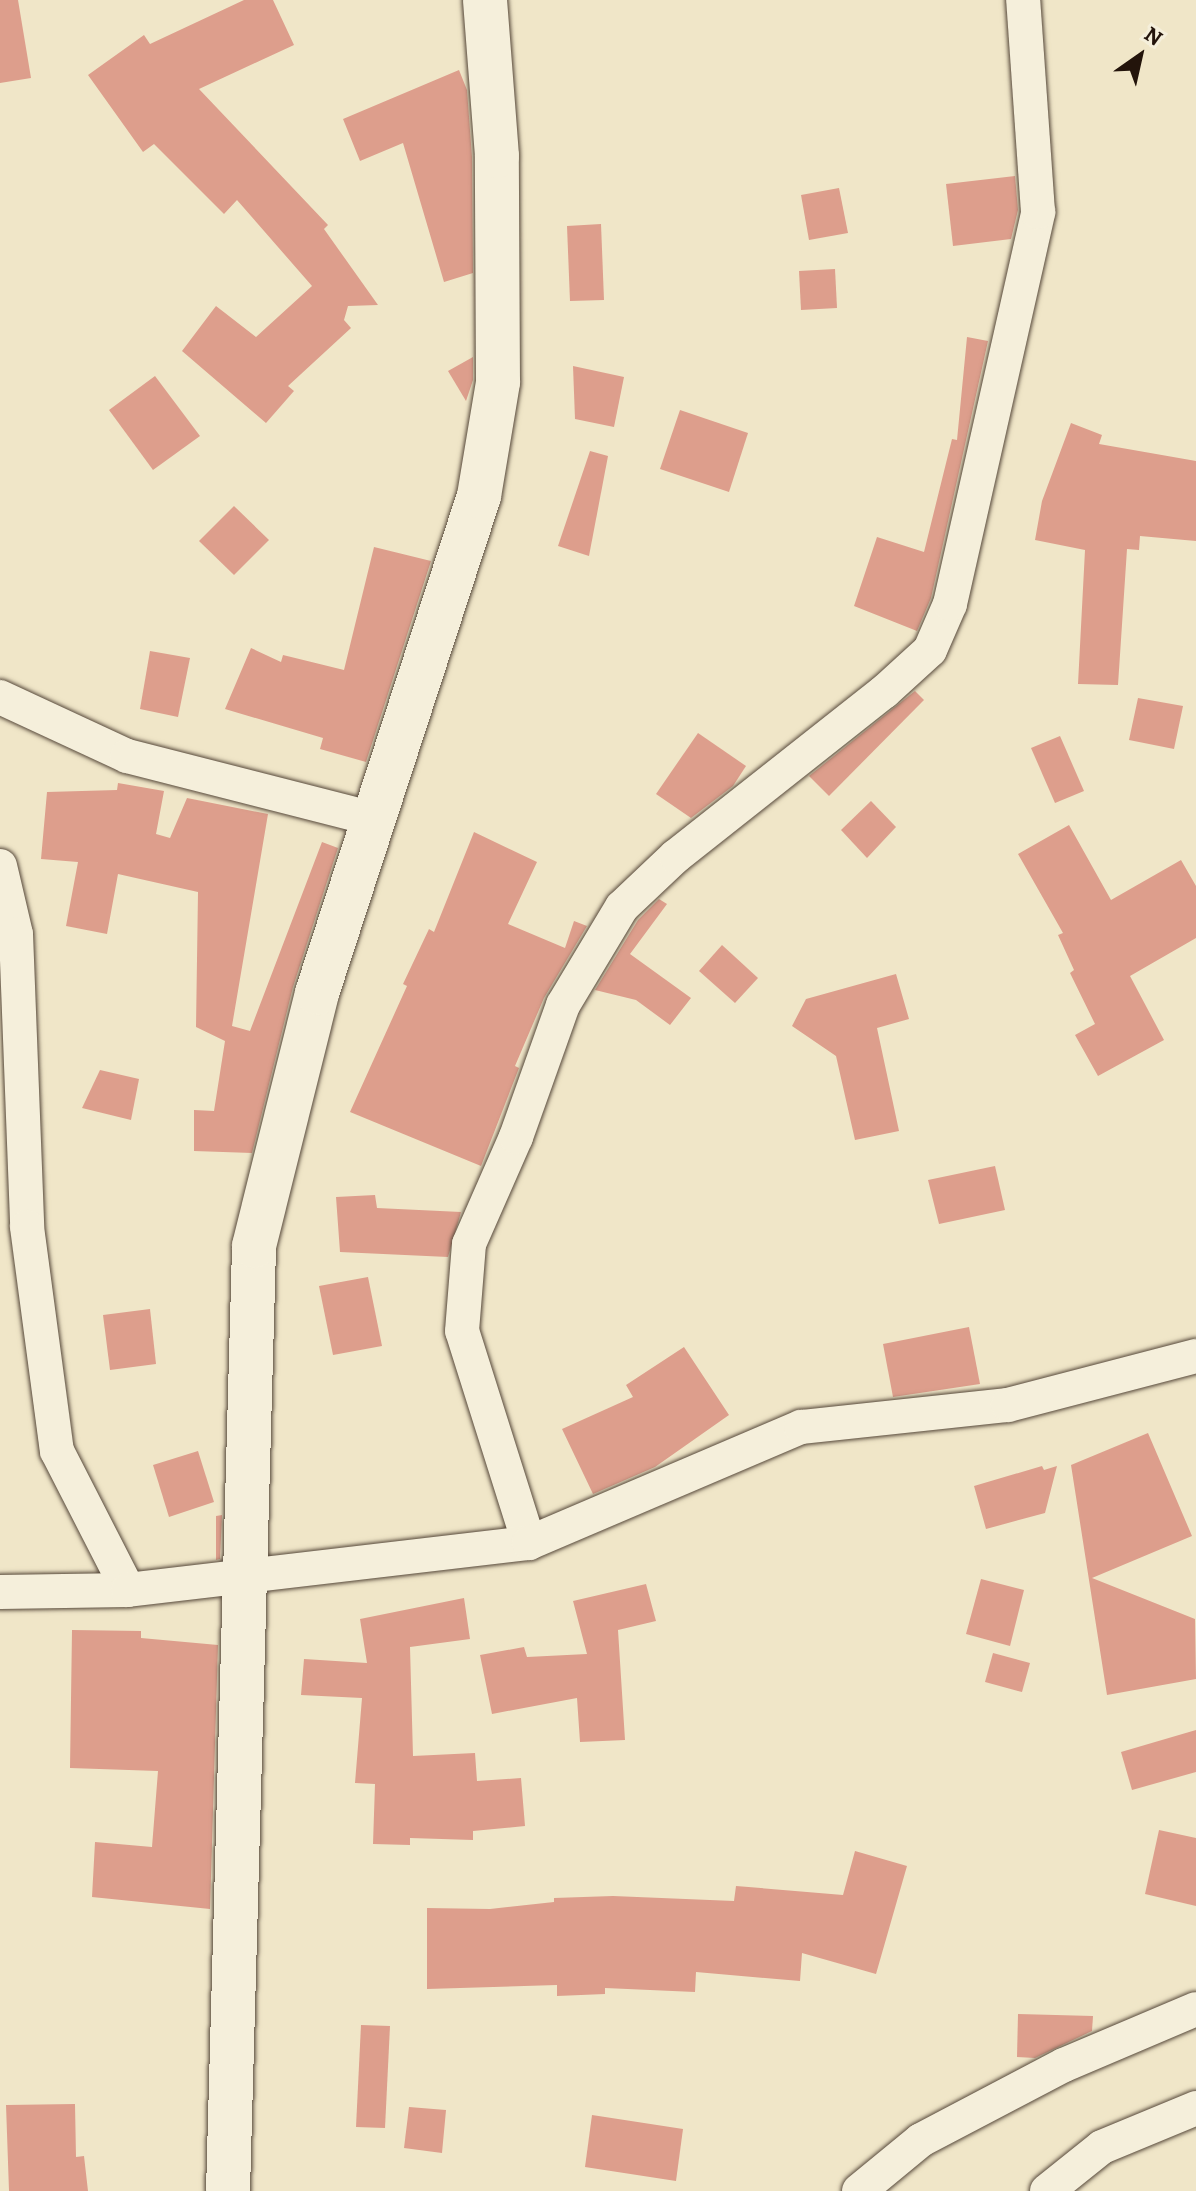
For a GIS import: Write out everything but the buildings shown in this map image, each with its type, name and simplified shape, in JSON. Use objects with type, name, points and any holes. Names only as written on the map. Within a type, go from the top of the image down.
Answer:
[{"type":"street","points":[[228,2191],[242,1574],[254,1246],[317,993],[479,496],[498,382],[497,156],[485,0]]},
{"type":"street","points":[[529,1543],[462,1331],[469,1244],[516,1137],[563,1005],[622,907],[676,856],[884,692],[930,650],[953,591],[1038,212],[1023,0]]},
{"type":"street","points":[[0,697],[127,756],[375,819]]},
{"type":"street","points":[[0,866],[16,934],[27,1227],[57,1451],[128,1590]]},
{"type":"street","points":[[0,1592],[128,1590],[242,1574],[529,1543],[801,1427],[1008,1405],[1196,1356]]},
{"type":"street","points":[[859,2191],[921,2140],[1064,2065],[1196,2009]]},
{"type":"street","points":[[1047,2191],[1102,2147],[1196,2108]]}]
